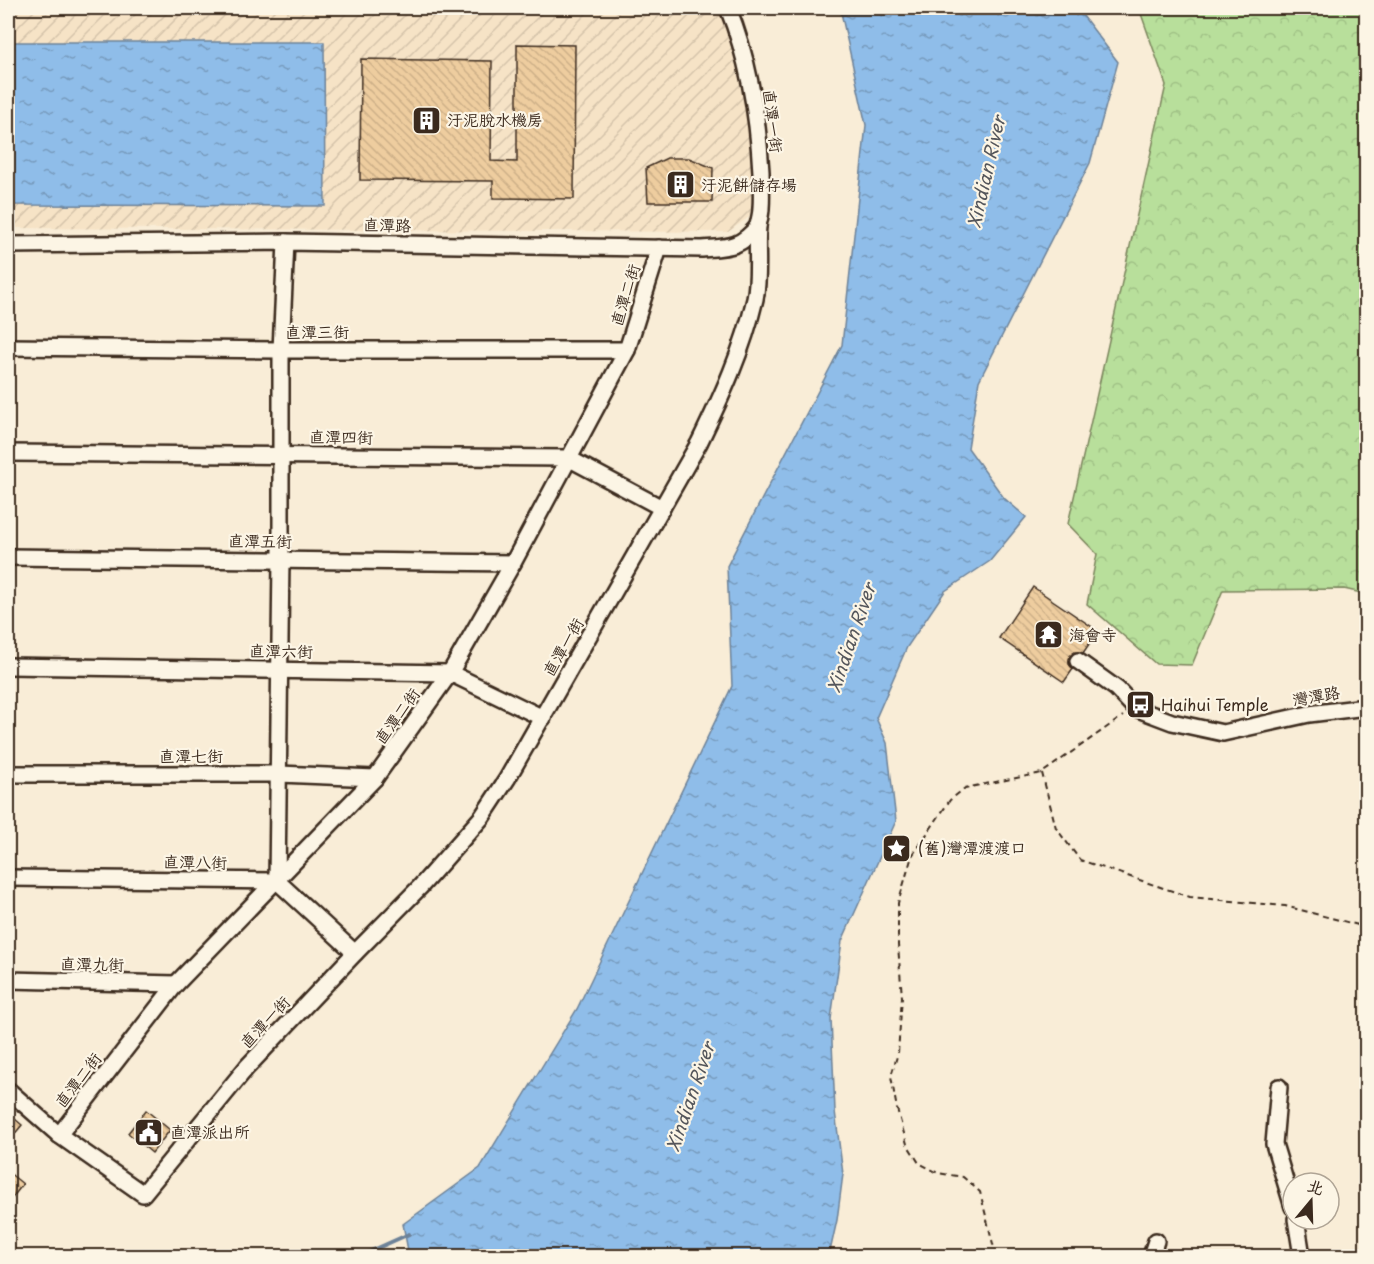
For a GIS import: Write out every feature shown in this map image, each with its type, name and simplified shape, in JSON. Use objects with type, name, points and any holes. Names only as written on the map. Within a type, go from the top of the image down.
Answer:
[{"type":"street","name":"直潭一街","points":[[58,1135],[142,1194],[247,1067],[420,887],[482,817],[507,779],[662,508],[724,393],[738,358],[755,297],[761,192],[756,109],[736,30],[728,8]]},
{"type":"street","name":"直潭路","points":[[8,245],[286,242],[659,248],[732,247],[747,239],[758,226]]},
{"type":"street","points":[[286,242],[281,350],[277,881],[355,953]]},
{"type":"street","name":"直潭二街","points":[[58,1135],[176,984],[375,778],[450,673],[513,563],[627,350],[659,248]]},
{"type":"street","name":"直潭三街","points":[[8,347],[627,350]]},
{"type":"street","name":"直潭四街","points":[[8,453],[568,458],[662,508]]},
{"type":"street","name":"直潭五街","points":[[8,557],[513,563]]},
{"type":"street","name":"灣潭路","points":[[1078,661],[1117,689],[1135,708],[1172,722],[1223,733],[1309,714],[1366,708]]},
{"type":"street","name":"直潭六街","points":[[8,666],[450,673],[543,718]]},
{"type":"street","name":"直潭七街","points":[[8,774],[279,774],[375,778]]},
{"type":"street","name":"直潭八街","points":[[8,878],[277,881]]},
{"type":"street","name":"直潭九街","points":[[8,980],[176,984]]},
{"type":"street","points":[[1280,1086],[1274,1144],[1282,1171]]},
{"type":"street","points":[[8,1090],[58,1135]]},
{"type":"street","points":[[1298,1231],[1302,1257]]},
{"type":"street","points":[[1150,1257],[1156,1241]]},
{"type":"path","points":[[996,1257],[980,1192],[963,1176],[938,1173],[919,1163],[907,1144],[897,1109],[891,1076],[898,1053],[902,997],[898,903],[912,856],[950,800],[965,788],[1042,773],[1135,708]]},
{"type":"path","points":[[1042,773],[1056,828],[1080,860],[1190,897],[1285,906],[1366,927]]},
{"type":"shaded area","points":[[8,8],[718,8],[727,30],[746,108],[755,198],[749,217],[728,232],[8,228]]},
{"type":"green space","points":[[1139,8],[1366,8],[1366,594],[1344,589],[1223,590],[1192,665],[1156,664],[1087,604],[1097,554],[1068,524],[1166,85]]},
{"type":"water","points":[[220,8],[220,11],[125,9]]},
{"type":"water","name":"Xindian River","points":[[840,8],[1077,8],[1118,62],[1090,163],[979,381],[968,448],[1004,498],[1026,517],[990,561],[945,591],[907,647],[876,718],[887,743],[896,821],[842,941],[831,1019],[835,1111],[843,1174],[837,1220],[829,1256],[409,1256],[403,1224],[480,1168],[577,1009],[732,686],[727,566],[842,345],[866,125]]},
{"type":"water","points":[[8,42],[324,42],[325,206],[8,205]]},
{"type":"building","name":"汙泥脫水機房","points":[[517,44],[575,45],[574,199],[493,198],[493,181],[360,180],[361,59],[492,61],[491,161],[517,162]]},
{"type":"building","name":"汙泥餅儲存場","points":[[667,158],[689,158],[713,168],[712,202],[648,202],[646,168]]},
{"type":"building","name":"海會寺","points":[[1033,587],[1098,631],[1083,653],[1075,652],[1070,656],[1069,664],[1073,669],[1064,682],[999,638]]},
{"type":"building","name":"直潭派出所","points":[[146,1110],[170,1130],[152,1153],[128,1133]]},
{"type":"building","points":[[8,1113],[22,1125],[8,1142]]},
{"type":"building","points":[[8,1172],[23,1184],[8,1203]]},
{"type":"waterway","points":[[360,1256],[409,1234]]},
{"type":"place","name":"汙泥脫水機房","points":[[426,120]]},
{"type":"place","name":"汙泥餅儲存場","points":[[680,185]]},
{"type":"place","name":"海會寺","points":[[1048,635]]},
{"type":"place","name":"Haihui Temple","points":[[1140,705]]},
{"type":"place","name":"(舊)灣潭渡渡口","points":[[897,848]]},
{"type":"place","name":"直潭派出所","points":[[149,1132]]}]
